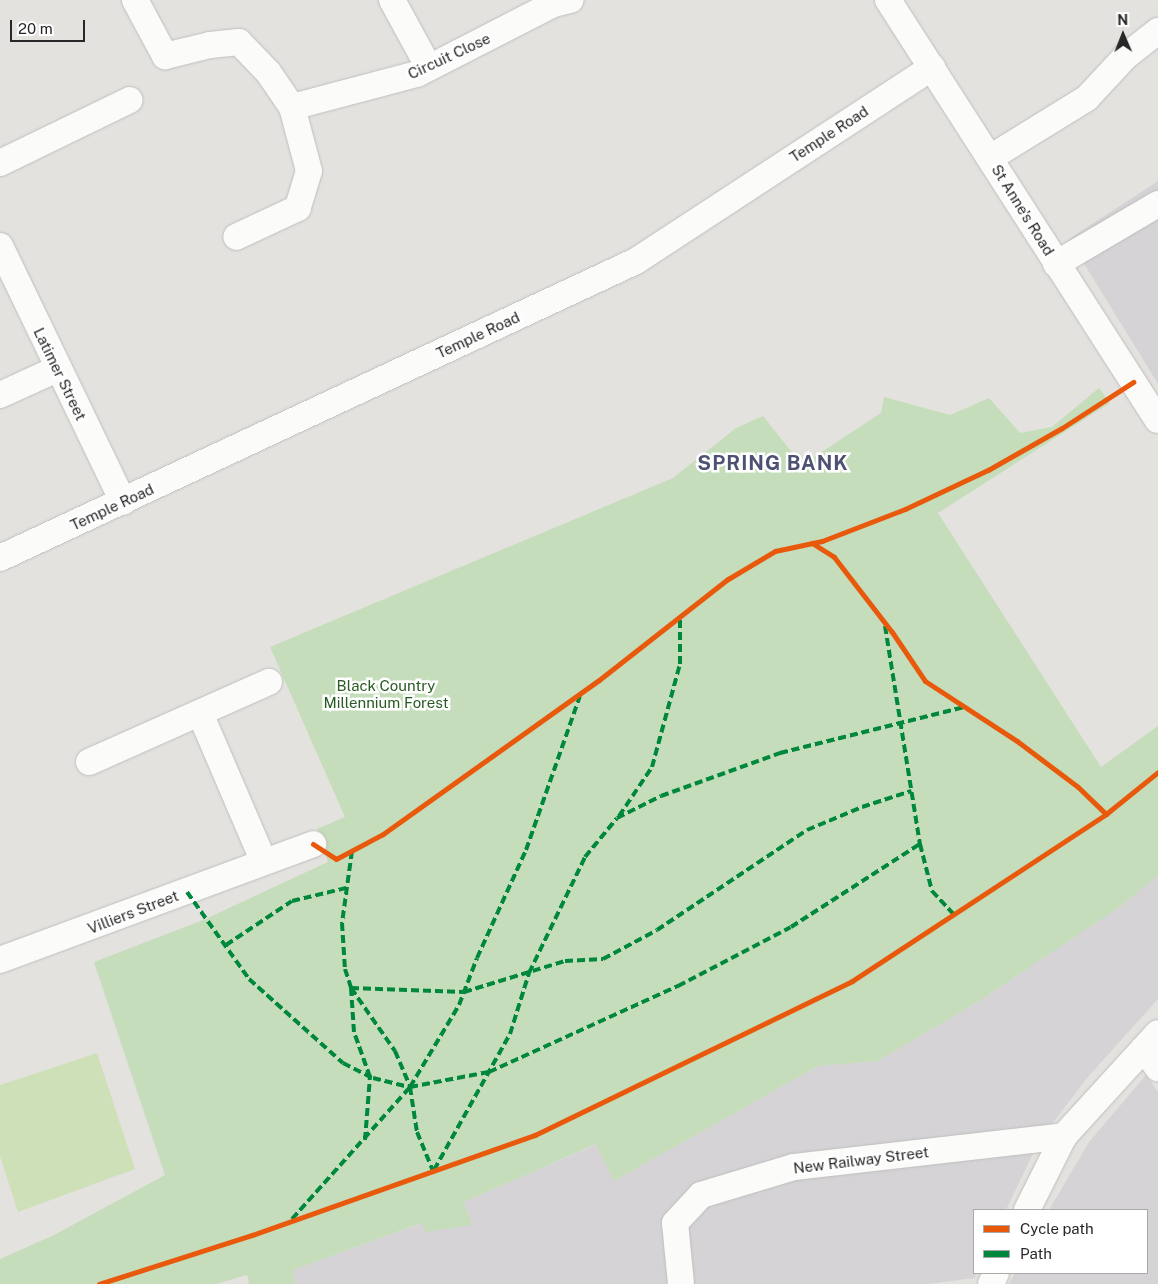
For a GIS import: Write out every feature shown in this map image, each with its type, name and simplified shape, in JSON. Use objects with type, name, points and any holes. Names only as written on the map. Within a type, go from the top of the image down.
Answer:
[{"type":"street","points":[[135,0],[165,56],[210,45],[239,42],[268,72],[292,107],[309,171],[298,208],[236,237]]},
{"type":"street","points":[[392,0],[429,68]]},
{"type":"street","name":"St Anne's Road","points":[[888,0],[1158,420]]},
{"type":"street","name":"Circuit Close","points":[[292,107],[417,74],[558,1]]},
{"type":"street","points":[[990,158],[1087,98],[1126,56],[1158,31]]},
{"type":"street","name":"Temple Road","points":[[0,558],[636,261],[932,67]]},
{"type":"street","points":[[0,163],[130,100]]},
{"type":"street","points":[[1056,264],[1158,204]]},
{"type":"street","name":"Latimer Street","points":[[0,246],[122,502]]},
{"type":"street","points":[[0,395],[57,369]]},
{"type":"street","points":[[89,762],[158,729],[200,713],[269,682]]},
{"type":"street","points":[[200,713],[264,862]]},
{"type":"street","name":"Villiers Street","points":[[0,960],[114,920],[313,844]]},
{"type":"street","points":[[1028,1209],[1064,1136],[1153,1050]]},
{"type":"street","name":"New Railway Street","points":[[681,1284],[675,1223],[701,1195],[794,1167],[1064,1136]]},
{"type":"shaded area","points":[[1158,181],[1158,384],[1069,239]]},
{"type":"shaded area","points":[[1158,875],[1158,999],[1087,1078],[1039,1141],[1006,1209],[973,1209],[973,1274],[976,1274],[974,1278],[928,1284],[295,1284],[293,1270],[422,1223],[472,1225],[464,1202],[597,1144],[614,1181],[818,1066],[878,1061],[979,1001],[1121,906]]},
{"type":"shaded area","points":[[1146,1075],[1158,1092],[1158,1284],[1009,1284],[1014,1274],[1148,1274],[1148,1209],[1050,1209],[1089,1142]]},
{"type":"green space","name":"Black Country Millennium Forest","points":[[1099,388],[1110,403],[938,513],[1101,767],[1158,726],[1158,875],[1121,906],[979,1001],[878,1061],[818,1066],[614,1181],[596,1144],[464,1202],[472,1225],[426,1232],[421,1223],[293,1270],[295,1284],[249,1284],[247,1275],[216,1284],[0,1284],[0,1259],[54,1235],[165,1175],[94,962],[203,920],[328,862],[317,829],[345,817],[270,647],[673,478],[736,428],[763,416],[802,465],[881,413],[884,397],[950,415],[989,398],[1020,433],[1052,427]]},
{"type":"green space","points":[[97,1053],[135,1169],[18,1212],[0,1156],[0,1085]]},
{"type":"marked path","points":[[619,816],[652,767],[680,664],[680,617]]},
{"type":"marked path","points":[[885,626],[920,844]]},
{"type":"marked path","points":[[292,1219],[410,1087],[459,1005],[477,958],[526,850],[580,696]]},
{"type":"marked path","points":[[434,1170],[510,1034],[529,973],[585,857],[617,818],[661,796],[780,753],[965,707]]},
{"type":"marked path","points":[[365,1140],[370,1077],[354,1032],[351,988],[464,992],[565,961],[603,959],[657,930],[807,830],[862,807],[911,791]]},
{"type":"marked path","points":[[187,892],[249,979],[343,1063],[373,1078],[410,1087],[489,1072],[678,986],[791,927],[920,844],[932,891],[954,915]]},
{"type":"marked path","points":[[352,851],[342,923],[345,969],[351,988],[395,1051],[410,1087],[417,1132],[433,1171]]},
{"type":"marked path","points":[[226,945],[292,901],[346,888]]},
{"type":"cycle path","points":[[313,844],[336,859],[383,834],[599,680],[728,579],[775,551],[822,541],[905,509],[988,470],[1062,428],[1133,382]]},
{"type":"cycle path","points":[[812,543],[834,557],[892,632],[925,681],[1017,741],[1078,787],[1106,814],[1158,772]]},
{"type":"cycle path","points":[[99,1284],[252,1235],[535,1135],[852,981],[1106,814]]},
{"type":"district","name":"SPRING BANK","points":[[773,463]]}]
